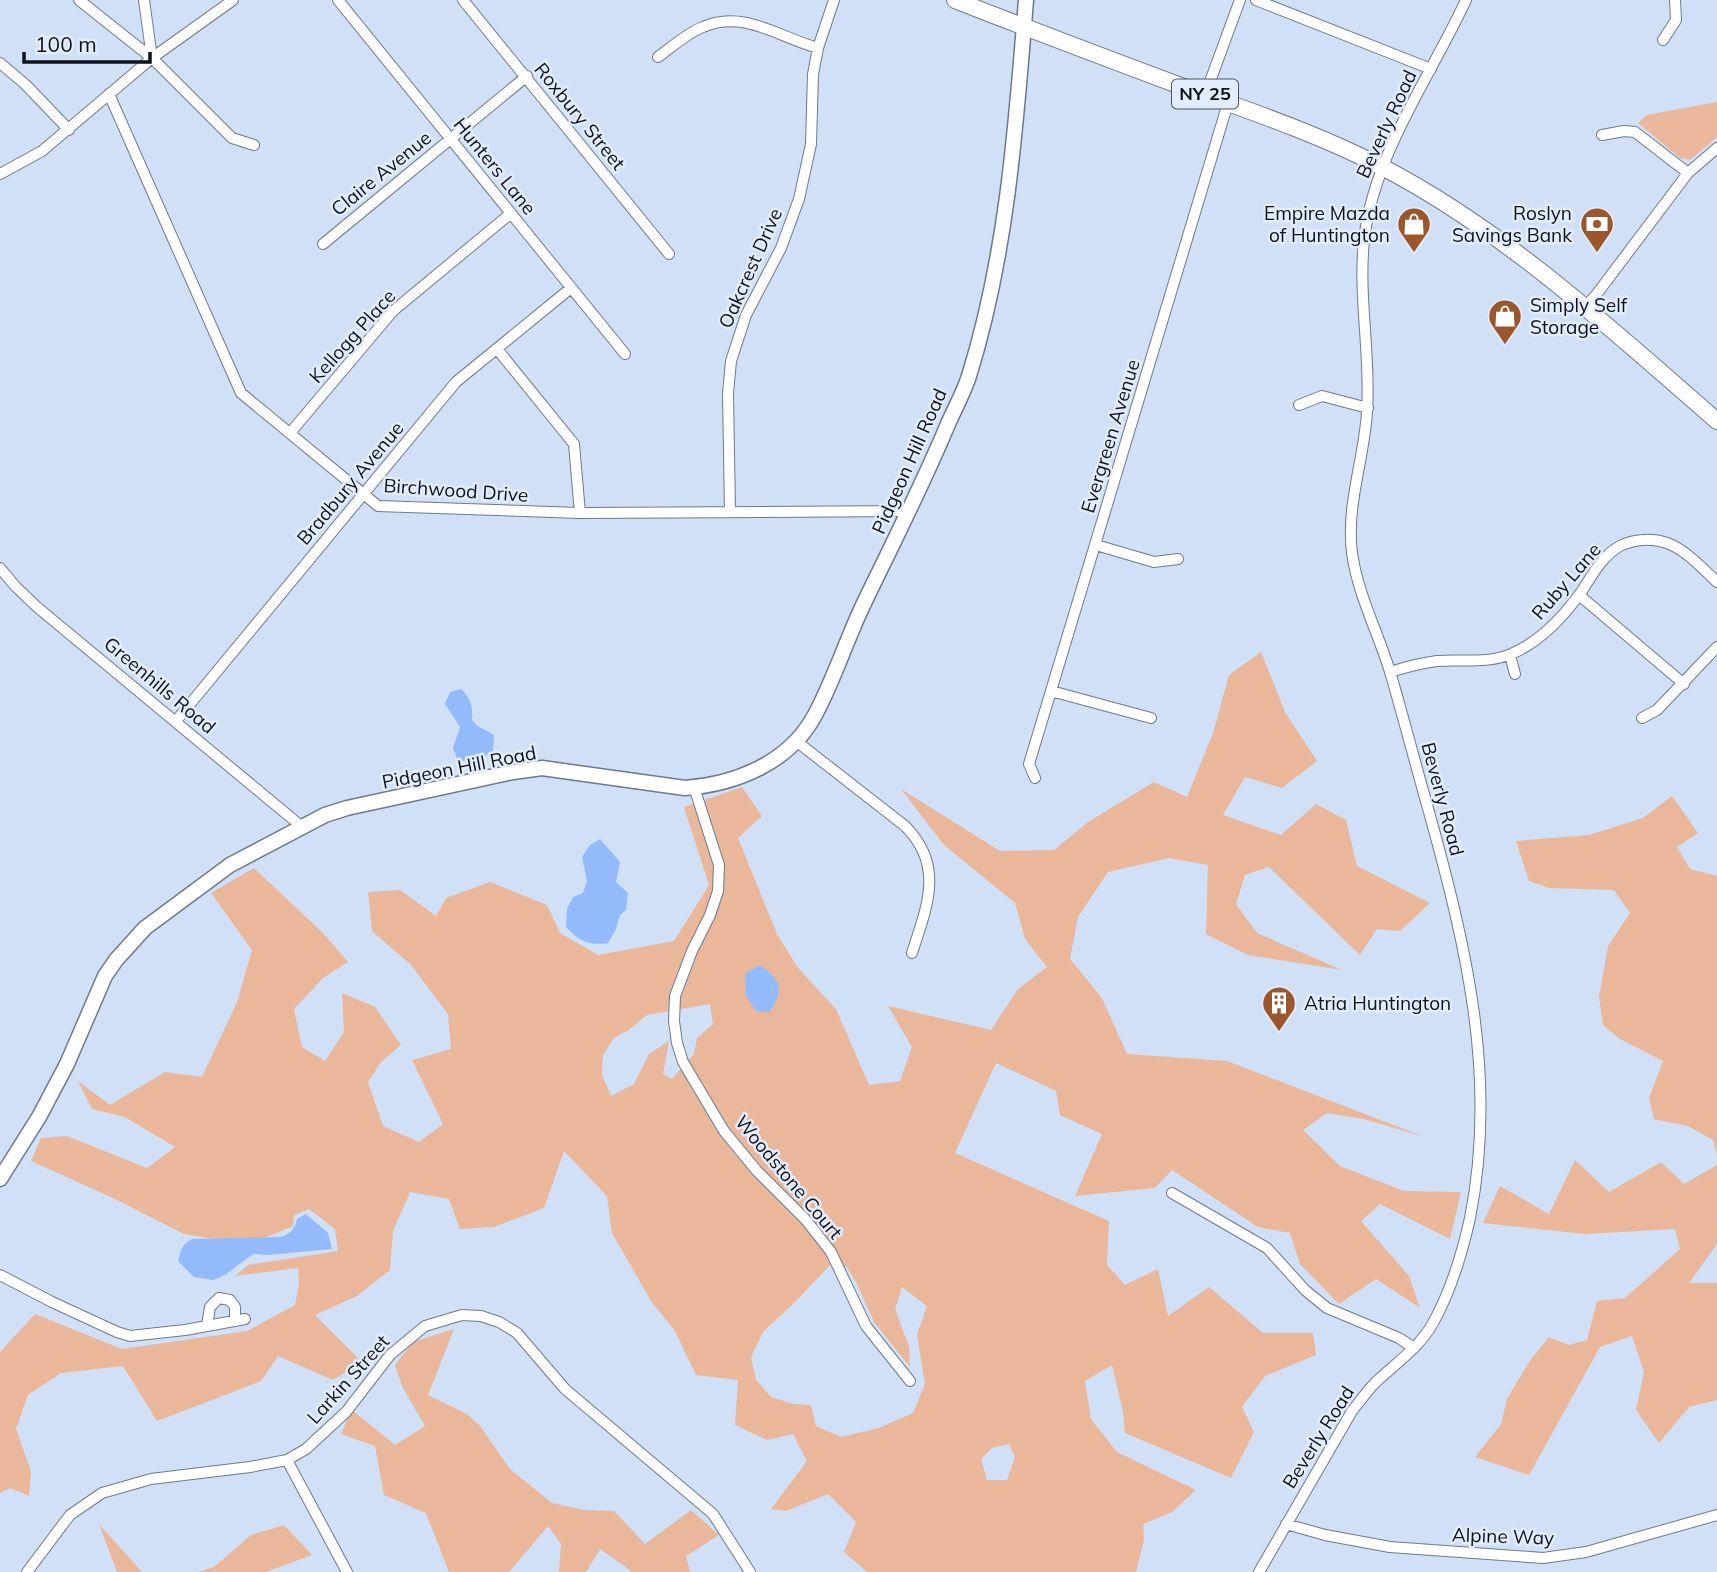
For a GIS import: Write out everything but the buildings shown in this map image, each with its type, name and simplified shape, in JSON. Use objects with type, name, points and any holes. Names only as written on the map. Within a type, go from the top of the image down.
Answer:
[{"type":"main road","name":"NY 25","points":[[955,0],[1228,103],[1382,168],[1459,214],[1585,307],[1717,421]]},
{"type":"street","points":[[79,0],[152,58],[232,138],[254,145]]},
{"type":"street","points":[[144,0],[152,58]]},
{"type":"street","points":[[0,174],[42,151],[152,58],[233,0]]},
{"type":"street","name":"Hunters Lane","points":[[338,0],[625,354]]},
{"type":"street","name":"Roxbury Street","points":[[463,0],[669,254]]},
{"type":"street","name":"Oakcrest Drive","points":[[730,512],[728,393],[731,361],[746,315],[781,248],[799,200],[811,144],[813,74],[818,48],[834,0]]},
{"type":"street","name":"Pidgeon Hill Road","points":[[0,1179],[67,1064],[105,976],[132,940],[164,912],[211,878],[301,826],[347,808],[542,768],[685,788],[728,782],[754,772],[796,741],[816,714],[846,639],[932,465],[968,378],[994,279],[1010,184],[1026,0]]},
{"type":"street","points":[[1205,94],[1240,0]]},
{"type":"street","points":[[1256,0],[1431,69]]},
{"type":"street","name":"Beverly Road","points":[[1259,1572],[1352,1411],[1374,1384],[1414,1348],[1431,1328],[1458,1263],[1468,1227],[1478,1170],[1482,1094],[1475,1020],[1462,940],[1390,672],[1361,593],[1352,551],[1351,511],[1368,408],[1363,259],[1369,214],[1382,168],[1466,0]]},
{"type":"street","points":[[1662,40],[1676,20],[1675,0]]},
{"type":"street","points":[[658,57],[701,27],[724,21],[756,24],[818,48]]},
{"type":"street","points":[[0,64],[26,85],[69,130]]},
{"type":"street","name":"Claire Avenue","points":[[323,244],[527,76]]},
{"type":"street","name":"Birchwood Drive","points":[[109,94],[241,393],[378,506],[580,513],[909,511]]},
{"type":"street","name":"Evergreen Avenue","points":[[1034,778],[1030,764],[1228,103]]},
{"type":"street","points":[[1602,135],[1635,132],[1688,173]]},
{"type":"street","points":[[1585,307],[1688,173],[1717,148]]},
{"type":"street","name":"Kellogg Place","points":[[290,433],[393,311],[510,214]]},
{"type":"street","name":"Bradbury Avenue","points":[[177,721],[456,382],[571,288]]},
{"type":"street","points":[[497,349],[574,444],[580,513]]},
{"type":"street","points":[[1299,405],[1322,397],[1368,408]]},
{"type":"street","name":"Ruby Lane","points":[[1390,672],[1439,661],[1476,661],[1510,655],[1530,645],[1546,632],[1579,595],[1607,556],[1620,546],[1637,540],[1668,544],[1684,553],[1717,582]]},
{"type":"street","points":[[1096,545],[1154,562],[1178,559]]},
{"type":"street","name":"Greenhills Road","points":[[0,568],[37,607],[301,826]]},
{"type":"street","points":[[1579,595],[1684,684]]},
{"type":"street","points":[[1642,718],[1657,710],[1717,648]]},
{"type":"street","points":[[1510,655],[1516,674]]},
{"type":"street","points":[[1051,691],[1151,718]]},
{"type":"street","points":[[796,741],[918,839],[928,863],[930,890],[912,953]]},
{"type":"street","name":"Woodstone Court","points":[[694,787],[719,865],[718,891],[676,996],[674,1021],[683,1062],[724,1131],[757,1171],[806,1220],[831,1252],[866,1326],[910,1381]]},
{"type":"street","points":[[1172,1193],[1267,1248],[1305,1290],[1327,1308],[1399,1338],[1414,1348]]},
{"type":"street","points":[[0,1275],[52,1303],[130,1336],[206,1326],[240,1320],[230,1300],[219,1298],[210,1307],[206,1326]]},
{"type":"street","name":"Larkin Street","points":[[27,1572],[70,1515],[102,1493],[151,1479],[287,1460],[306,1449],[346,1412],[390,1355],[425,1326],[462,1315],[481,1315],[517,1333],[565,1389],[698,1499],[725,1529],[751,1572]]},
{"type":"street","points":[[287,1460],[347,1572]]},
{"type":"street","name":"Alpine Way","points":[[1286,1524],[1325,1535],[1390,1546],[1543,1558],[1587,1552],[1717,1515]]},
{"type":"shaded area","points":[[1717,102],[1717,137],[1690,160],[1680,158],[1638,123],[1647,115]]},
{"type":"shaded area","points":[[1261,652],[1285,712],[1317,761],[1282,788],[1245,777],[1223,815],[1281,835],[1316,804],[1346,820],[1357,866],[1430,903],[1400,931],[1377,929],[1360,955],[1269,867],[1245,875],[1236,904],[1257,933],[1342,970],[1248,955],[1206,934],[1208,865],[1169,858],[1108,872],[1078,917],[1070,959],[1102,998],[1127,1054],[1227,1061],[1425,1137],[1363,1119],[1327,1113],[1303,1130],[1340,1166],[1373,1179],[1404,1191],[1461,1192],[1450,1239],[1380,1204],[1361,1221],[1409,1276],[1420,1308],[1376,1279],[1339,1304],[1300,1264],[1290,1233],[1258,1227],[1172,1170],[1155,1188],[1075,1196],[1102,1134],[1060,1115],[1056,1091],[996,1063],[955,1153],[1109,1221],[1107,1265],[1125,1285],[1158,1269],[1168,1316],[1209,1287],[1263,1333],[1313,1333],[1316,1355],[1265,1376],[1242,1407],[1254,1432],[1231,1478],[1125,1433],[1112,1365],[1085,1381],[1091,1419],[1117,1452],[1196,1490],[1172,1512],[1143,1524],[1144,1540],[1136,1572],[867,1572],[844,1552],[856,1522],[828,1494],[786,1511],[771,1509],[807,1461],[793,1434],[767,1440],[735,1425],[738,1380],[696,1375],[675,1331],[651,1301],[612,1233],[607,1196],[564,1151],[544,1208],[494,1227],[460,1229],[449,1199],[410,1192],[393,1231],[390,1270],[357,1296],[315,1315],[362,1362],[333,1380],[278,1356],[261,1381],[157,1421],[123,1366],[61,1373],[28,1395],[16,1429],[31,1471],[29,1496],[10,1488],[0,1493],[0,1352],[35,1314],[122,1349],[247,1331],[295,1305],[299,1284],[298,1268],[235,1276],[248,1265],[338,1251],[335,1229],[309,1209],[294,1215],[293,1226],[260,1240],[214,1239],[184,1234],[31,1161],[41,1138],[67,1136],[147,1168],[175,1147],[125,1117],[92,1109],[78,1081],[110,1105],[165,1072],[202,1077],[237,1002],[252,950],[211,893],[254,868],[324,934],[348,962],[323,978],[294,1009],[302,1047],[325,1061],[344,1032],[342,993],[375,1007],[401,1045],[381,1062],[368,1082],[383,1126],[419,1142],[443,1124],[412,1060],[451,1049],[448,1014],[411,965],[372,931],[368,892],[400,890],[436,916],[446,898],[490,882],[547,905],[560,933],[598,955],[674,941],[709,885],[684,807],[742,787],[762,816],[738,838],[777,934],[798,968],[836,1009],[869,1085],[900,1081],[912,1047],[888,1006],[991,1030],[1018,989],[1047,967],[1025,939],[1015,903],[944,845],[901,789],[1000,851],[1054,850],[1088,822],[1154,782],[1187,797],[1213,733],[1229,675]],"holes":[[[710,1004],[713,1024],[697,1038],[694,1054],[672,1079],[663,1074],[669,1041],[649,1054],[634,1084],[611,1096],[602,1075],[603,1055],[614,1038],[647,1015]],[[830,1265],[847,1267],[874,1322],[910,1367],[909,1347],[895,1309],[902,1287],[927,1306],[917,1335],[925,1384],[913,1413],[879,1428],[841,1437],[816,1426],[811,1405],[793,1404],[771,1397],[756,1380],[751,1357],[763,1332]],[[1009,1444],[1015,1457],[1007,1480],[987,1480],[981,1459],[992,1448]]]},
{"type":"shaded area","points":[[1672,796],[1698,833],[1677,847],[1690,869],[1717,876],[1717,1155],[1713,1140],[1688,1126],[1654,1119],[1649,1098],[1663,1061],[1620,1039],[1603,1025],[1599,997],[1608,946],[1630,913],[1614,890],[1549,888],[1529,881],[1516,841],[1589,835],[1643,818]]},
{"type":"shaded area","points":[[1575,1160],[1609,1192],[1661,1162],[1684,1184],[1717,1165],[1717,1244],[1689,1283],[1717,1283],[1717,1400],[1689,1407],[1659,1443],[1636,1410],[1644,1372],[1632,1336],[1600,1347],[1529,1475],[1475,1457],[1501,1424],[1507,1399],[1529,1362],[1549,1337],[1569,1345],[1587,1340],[1597,1301],[1625,1298],[1680,1249],[1675,1229],[1585,1234],[1483,1223],[1500,1186],[1549,1214]]},
{"type":"shaded area","points":[[454,1329],[428,1395],[467,1414],[480,1426],[510,1469],[552,1503],[584,1510],[614,1511],[645,1544],[691,1510],[719,1535],[686,1556],[690,1572],[630,1572],[600,1549],[586,1572],[559,1572],[561,1544],[548,1526],[509,1572],[449,1572],[426,1513],[384,1495],[375,1446],[341,1434],[352,1410],[395,1445],[425,1426],[403,1388],[395,1365],[413,1342]]},
{"type":"shaded area","points":[[99,1524],[142,1572],[117,1572]]},
{"type":"shaded area","points":[[284,1525],[312,1555],[266,1572],[198,1572],[214,1567],[251,1535]]},
{"type":"water","points":[[461,689],[471,703],[472,720],[494,735],[493,751],[478,760],[458,761],[453,748],[460,727],[445,704],[450,692]]},
{"type":"water","points":[[600,839],[620,862],[616,882],[628,893],[626,910],[620,915],[608,943],[595,944],[580,939],[566,927],[567,909],[573,897],[583,893],[587,881],[582,857],[590,845]]},
{"type":"water","points":[[760,965],[777,981],[779,991],[770,1012],[756,1011],[746,996],[745,973]]},
{"type":"water","points":[[306,1214],[328,1233],[332,1249],[253,1254],[225,1275],[213,1280],[194,1277],[178,1261],[184,1245],[192,1239],[282,1237],[292,1230],[297,1219]]},
{"type":"place","name":"Empire Mazda of Huntington","points":[[1414,254]]},
{"type":"place","name":"Roslyn Savings Bank","points":[[1597,254]]},
{"type":"place","name":"Simply Self Storage","points":[[1505,346]]},
{"type":"place","name":"Atria Huntington","points":[[1279,1033]]}]
